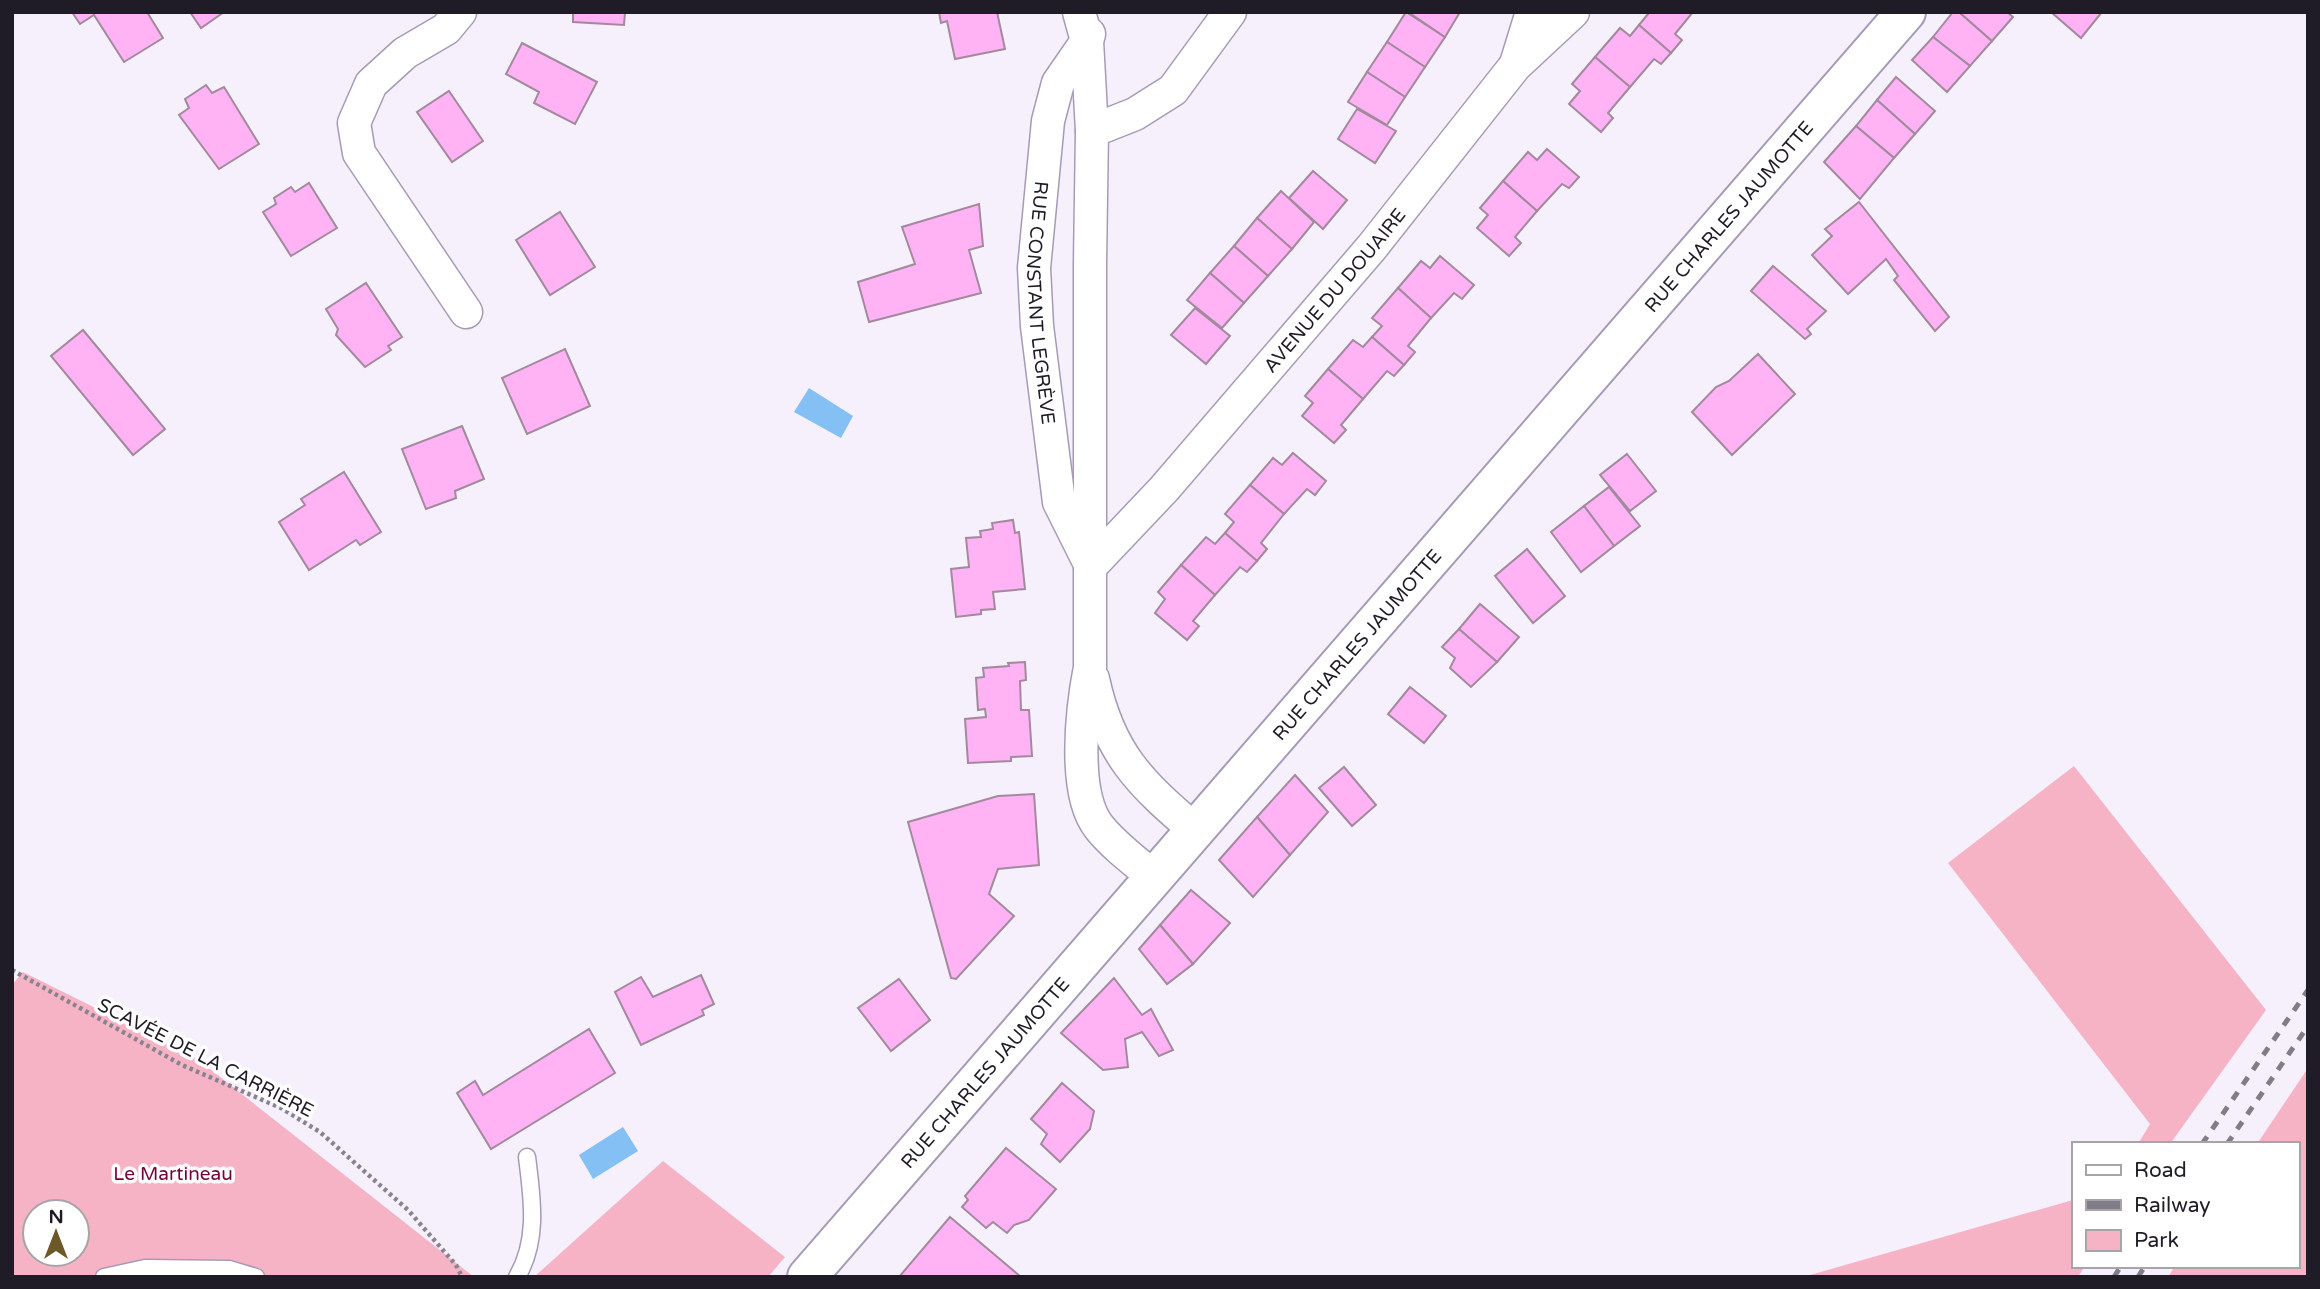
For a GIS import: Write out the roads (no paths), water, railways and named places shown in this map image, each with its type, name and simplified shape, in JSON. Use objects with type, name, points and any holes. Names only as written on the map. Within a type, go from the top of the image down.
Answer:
[{"type":"main road","name":"RUE CHARLES JAUMOTTE","points":[[807,1277],[1906,12]]},
{"type":"street","points":[[460,12],[446,29],[405,53],[370,83],[354,123],[359,153],[466,312]]},
{"type":"street","points":[[1092,131],[1135,114],[1173,90],[1230,12]]},
{"type":"street","points":[[1515,66],[1532,12]]},
{"type":"street","name":"AVENUE DU DOUAIRE","points":[[1091,566],[1164,489],[1372,247],[1515,66],[1573,12]]},
{"type":"street","name":"RUE CONSTANT LEGRÈVE","points":[[1087,22],[1092,131],[1091,566],[1090,667],[1083,702],[1082,759],[1086,801],[1097,825],[1155,878]]},
{"type":"street","name":"RUE CONSTANT LEGRÈVE","points":[[1087,22],[1058,83],[1048,121],[1034,268],[1037,326],[1059,502],[1091,566]]},
{"type":"street","name":"RUE CONSTANT LEGRÈVE","points":[[1090,667],[1097,698],[1121,755],[1145,785],[1196,831]]},
{"type":"lane","points":[[517,1277],[524,1264],[533,1227],[527,1157]]},
{"type":"lane","points":[[104,1277],[145,1268],[229,1269],[256,1277]]},
{"type":"water","points":[[809,388],[853,416],[841,438],[794,412]]},
{"type":"water","points":[[623,1127],[638,1151],[593,1179],[579,1155]]},
{"type":"railway","points":[[2203,1142],[2308,990]]},
{"type":"railway","points":[[2228,1142],[2308,1026]]},
{"type":"railway","points":[[2114,1277],[2120,1268]]},
{"type":"railway","points":[[2138,1277],[2144,1268]]},
{"type":"park label","name":"Le Martineau","points":[[173,1173]]}]
